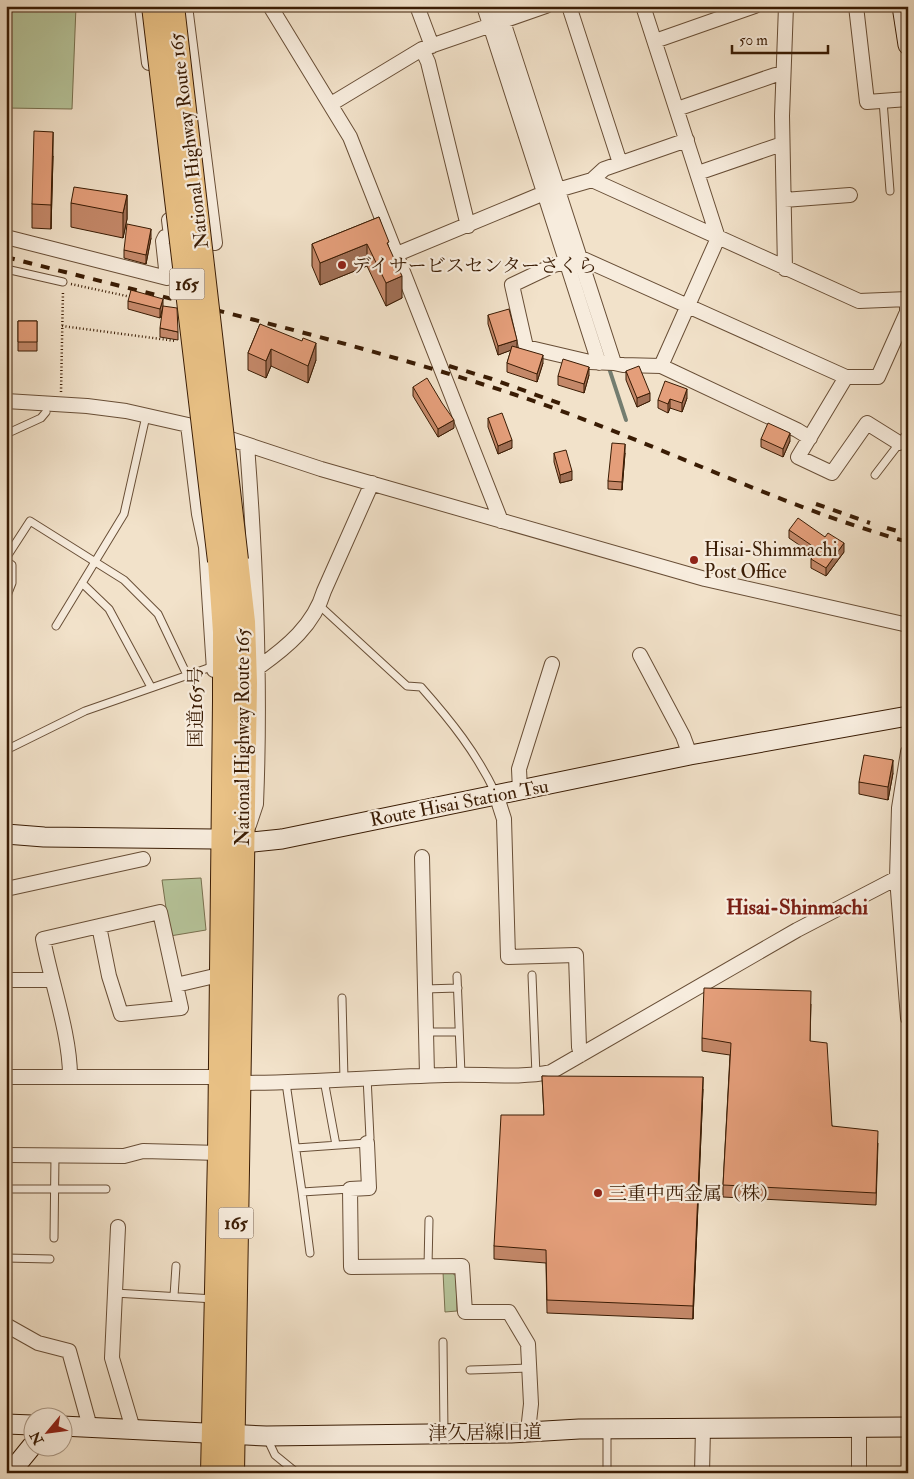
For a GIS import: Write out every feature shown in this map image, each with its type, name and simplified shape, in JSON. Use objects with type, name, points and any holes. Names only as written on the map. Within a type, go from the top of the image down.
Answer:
[{"type":"highway","name":"National Highway Route 165","points":[[154,6],[228,561],[243,622],[245,682],[226,841],[220,983],[229,1080],[220,1153],[216,1299],[223,1434],[232,1473]]},
{"type":"highway","name":"National Highway Route 165","points":[[172,6],[228,561]]},
{"type":"highway","name":"National Highway Route 165","points":[[213,1473],[223,1434],[229,1080],[226,841]]},
{"type":"street","points":[[142,6],[171,236]]},
{"type":"street","points":[[6,237],[167,278],[163,241],[165,237],[171,236],[215,243],[185,6]]},
{"type":"street","points":[[270,6],[350,137],[501,521]]},
{"type":"street","points":[[417,6],[427,48],[428,62],[468,226]]},
{"type":"street","points":[[484,6],[496,23],[607,363]]},
{"type":"street","points":[[496,23],[498,6]]},
{"type":"street","points":[[330,104],[427,48],[546,6]]},
{"type":"street","points":[[569,6],[620,163]]},
{"type":"street","points":[[644,6],[718,238],[661,366]]},
{"type":"street","points":[[655,41],[755,6]]},
{"type":"street","points":[[786,6],[782,144],[786,268]]},
{"type":"street","points":[[856,6],[867,102],[908,99]]},
{"type":"street","points":[[902,6],[908,45]]},
{"type":"street","points":[[677,109],[775,75],[783,75]]},
{"type":"street","points":[[396,254],[551,191],[592,180],[604,169],[687,140]]},
{"type":"street","points":[[698,174],[782,144]]},
{"type":"street","points":[[592,180],[859,301],[907,299],[906,312],[878,377],[846,377],[688,306],[573,260],[512,285],[526,347],[607,363],[661,366],[797,430],[810,438]]},
{"type":"street","points":[[784,200],[850,195]]},
{"type":"street","points":[[846,377],[798,457],[832,473],[867,423],[899,443]]},
{"type":"street","points":[[6,401],[87,406],[188,425],[372,483],[706,579],[908,625]]},
{"type":"street","name":"国道165号","points":[[188,425],[199,514],[206,546],[226,841]]},
{"type":"street","name":"165","points":[[226,841],[256,804],[259,667],[253,517],[247,445]]},
{"type":"street","points":[[259,667],[293,641],[320,606],[327,583],[372,483]]},
{"type":"street","points":[[640,655],[683,736],[690,755]]},
{"type":"street","points":[[520,790],[519,769],[552,664]]},
{"type":"street","name":"Route Hisai Station Tsu","points":[[6,834],[44,837],[226,841],[282,838],[690,755],[908,716]]},
{"type":"street","points":[[908,752],[899,808],[897,878],[908,1018]]},
{"type":"street","points":[[496,794],[504,819],[508,957],[576,954],[579,1047],[582,1055]]},
{"type":"street","points":[[422,858],[427,1075]]},
{"type":"street","points":[[6,889],[143,859]]},
{"type":"street","points":[[6,1077],[70,1076],[286,1083],[427,1075],[536,1075],[551,1072],[797,930],[897,878]]},
{"type":"street","points":[[70,1076],[70,1055],[50,980],[43,939],[99,926],[160,912],[181,1008],[121,1014],[109,976],[99,926]]},
{"type":"street","points":[[6,980],[50,980]]},
{"type":"street","points":[[176,985],[220,983]]},
{"type":"street","points":[[367,1143],[369,1188],[350,1189],[351,1267],[462,1266],[464,1312],[509,1312],[528,1344],[531,1404],[528,1431]]},
{"type":"street","points":[[6,1155],[124,1156],[143,1151],[220,1153]]},
{"type":"street","points":[[118,1227],[112,1358],[133,1430]]},
{"type":"street","points":[[6,1325],[38,1342],[69,1351],[90,1427]]},
{"type":"street","points":[[6,1424],[22,1425]]},
{"type":"street","name":"津久居線旧道","points":[[72,1426],[266,1436],[607,1429],[908,1427]]},
{"type":"street","points":[[702,1473],[703,1428]]},
{"type":"street","points":[[859,1473],[860,1428]]},
{"type":"street","points":[[10,1473],[24,1456]]},
{"type":"lane","points":[[883,101],[890,191]]},
{"type":"lane","points":[[6,269],[64,282]]},
{"type":"lane","points":[[6,434],[41,418],[46,412]]},
{"type":"lane","points":[[56,626],[124,514],[146,416]]},
{"type":"lane","points":[[875,475],[908,432]]},
{"type":"lane","points":[[6,598],[12,574],[12,565],[6,559],[30,521],[124,580],[158,614],[187,675]]},
{"type":"lane","points":[[82,583],[109,609],[151,687]]},
{"type":"lane","points":[[320,606],[408,686],[421,687],[461,732],[486,773],[496,794]]},
{"type":"lane","points":[[6,750],[85,711],[214,666]]},
{"type":"lane","points":[[532,975],[536,1075]]},
{"type":"lane","points":[[457,976],[461,1074]]},
{"type":"lane","points":[[425,989],[458,988]]},
{"type":"lane","points":[[342,998],[344,1079]]},
{"type":"lane","points":[[426,1032],[459,1032]]},
{"type":"lane","points":[[296,1148],[367,1143],[370,1138],[367,1078]]},
{"type":"lane","points":[[324,1080],[336,1145]]},
{"type":"lane","points":[[286,1083],[310,1253]]},
{"type":"lane","points":[[54,1238],[55,1156]]},
{"type":"lane","points":[[6,1188],[106,1189]]},
{"type":"lane","points":[[302,1192],[350,1189]]},
{"type":"lane","points":[[428,1266],[429,1220]]},
{"type":"lane","points":[[6,1258],[50,1259]]},
{"type":"lane","points":[[174,1296],[176,1266]]},
{"type":"lane","points":[[115,1293],[216,1299]]},
{"type":"lane","points":[[442,1342],[444,1433]]},
{"type":"lane","points":[[470,1370],[529,1368]]},
{"type":"lane","points":[[607,1429],[607,1473]]},
{"type":"lane","points":[[266,1436],[275,1455],[297,1473]]},
{"type":"path","points":[[61,404],[64,282],[131,298]]},
{"type":"path","points":[[62,326],[176,341]]},
{"type":"green space","points":[[6,6],[76,6],[72,109],[6,108]]},
{"type":"green space","points":[[201,878],[206,930],[170,936],[162,880]]},
{"type":"green space","points":[[443,1272],[451,1272],[456,1276],[457,1311],[445,1312]]},
{"type":"building","points":[[34,131],[53,132],[51,205],[32,204]]},
{"type":"building","points":[[74,187],[127,195],[123,213],[71,203]]},
{"type":"building","points":[[379,217],[389,242],[387,243],[402,276],[386,283],[367,244],[320,263],[312,244]]},
{"type":"building","points":[[127,224],[151,229],[146,255],[124,250]]},
{"type":"building","points":[[131,290],[163,299],[160,309],[128,301]]},
{"type":"building","points":[[163,306],[177,308],[178,332],[160,328]]},
{"type":"building","points":[[509,309],[517,340],[498,346],[488,315]]},
{"type":"building","points":[[18,321],[37,321],[37,342],[18,342]]},
{"type":"building","points":[[260,324],[302,341],[303,338],[316,343],[308,366],[271,349],[266,361],[248,353]]},
{"type":"building","points":[[512,346],[543,355],[537,374],[507,363]]},
{"type":"building","points":[[563,359],[589,367],[584,384],[558,376]]},
{"type":"building","points":[[639,366],[650,393],[637,398],[626,371]]},
{"type":"building","points":[[427,378],[454,420],[438,429],[413,387]]},
{"type":"building","points":[[665,381],[687,389],[682,403],[670,399],[668,404],[658,400]]},
{"type":"building","points":[[502,413],[512,440],[498,446],[488,418]]},
{"type":"building","points":[[768,423],[790,433],[783,449],[761,439]]},
{"type":"building","points":[[612,443],[625,444],[622,482],[608,481]]},
{"type":"building","points":[[566,450],[572,471],[560,475],[554,453]]},
{"type":"building","points":[[798,518],[825,537],[828,533],[844,543],[826,568],[811,559],[817,549],[789,530]]},
{"type":"building","points":[[864,755],[893,760],[888,787],[859,782]]},
{"type":"building","points":[[704,988],[811,991],[810,1041],[827,1043],[832,1126],[878,1131],[876,1193],[723,1185],[731,1043],[702,1038]]},
{"type":"building","name":"三重中西金属（株）","points":[[542,1076],[703,1077],[693,1306],[547,1300],[546,1250],[494,1246],[501,1115],[544,1115]]},
{"type":"waterway","points":[[608,365],[626,420]]},
{"type":"railway","points":[[6,257],[262,322],[453,375],[565,412],[808,509],[908,542]]},
{"type":"railway","points":[[449,366],[567,406]]},
{"type":"railway","points":[[816,504],[870,523]]},
{"type":"railway","points":[[887,528],[908,534]]},
{"type":"place","name":"デイサービスセンターさくら","points":[[342,265]]},
{"type":"place","name":"Hisai-Shimmachi Post Office","points":[[694,560]]},
{"type":"place","name":"三重中西金属（株）","points":[[598,1193]]},
{"type":"district","name":"Hisai-Shinmachi","points":[[797,907]]}]
